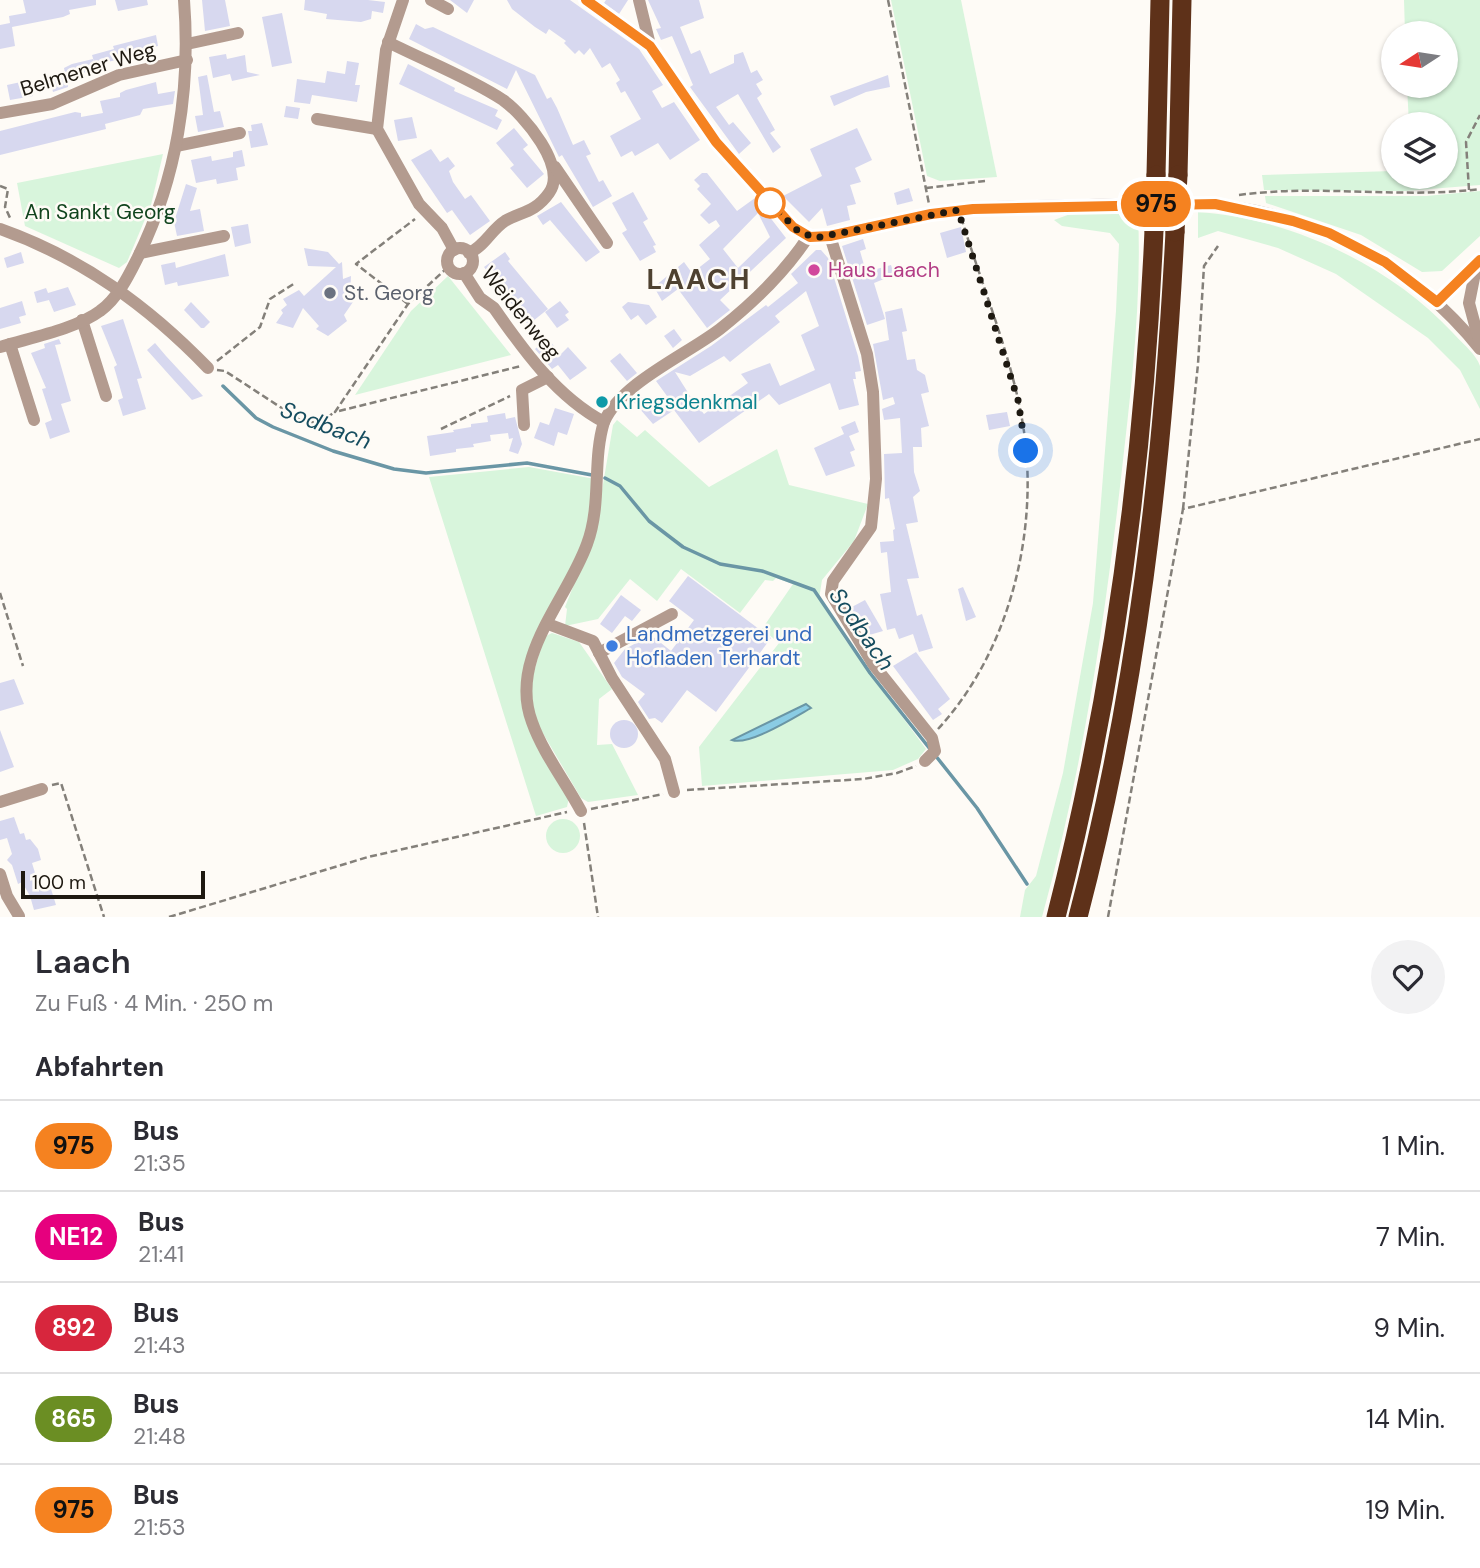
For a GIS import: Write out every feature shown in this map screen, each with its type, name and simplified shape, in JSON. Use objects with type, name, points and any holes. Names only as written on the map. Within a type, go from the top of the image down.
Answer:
[{"type":"highway","points":[[1056,917],[1098,736],[1126,568],[1143,420],[1154,230],[1160,0]]},
{"type":"highway","points":[[1078,917],[1114,762],[1142,606],[1163,417],[1178,175],[1182,0]]},
{"type":"street","name":"Belmener Weg","points":[[5,345],[82,320],[105,308],[120,289],[140,253],[158,210],[176,146],[187,60],[184,0]]},
{"type":"street","points":[[403,0],[388,42],[377,129],[426,212],[442,228],[454,250]]},
{"type":"street","points":[[431,0],[449,9]]},
{"type":"street","points":[[586,0],[650,46],[716,142],[793,227],[808,237],[830,236],[958,210],[1215,204],[1293,221],[1329,233],[1385,262],[1437,302],[1480,346]]},
{"type":"street","points":[[639,0],[650,46]]},
{"type":"street","points":[[187,44],[238,33]]},
{"type":"street","points":[[388,42],[505,102],[524,121],[607,243]]},
{"type":"street","name":"Belmener Weg","points":[[0,113],[52,104],[119,75],[187,60]]},
{"type":"street","points":[[317,119],[377,129]]},
{"type":"street","points":[[176,146],[240,133]]},
{"type":"street","name":"Weidenweg","points":[[469,253],[505,221],[523,216],[548,195],[554,176],[553,163]]},
{"type":"street","points":[[0,229],[69,258],[120,289],[160,320],[208,368]]},
{"type":"street","points":[[140,253],[224,236]]},
{"type":"street","points":[[830,236],[869,362],[876,479],[871,527],[833,581],[831,594],[873,664],[931,736],[935,743],[930,756]]},
{"type":"street","points":[[581,810],[538,736],[528,708],[526,686],[530,662],[580,561],[592,528],[604,422],[611,410],[636,387],[728,323],[782,272],[808,237]]},
{"type":"street","name":"Weidenweg","points":[[462,249],[469,253],[472,264],[464,273],[453,273],[448,267],[448,255],[454,250],[462,249]]},
{"type":"street","points":[[1437,302],[1478,261]]},
{"type":"street","points":[[1478,261],[1469,303],[1480,346]]},
{"type":"street","name":"Weidenweg","points":[[464,273],[477,294],[494,308],[548,377],[578,408],[604,422]]},
{"type":"street","points":[[82,320],[106,396]]},
{"type":"street","points":[[5,345],[34,420]]},
{"type":"street","name":"Weidenweg","points":[[522,390],[548,377]]},
{"type":"street","points":[[522,390],[524,425]]},
{"type":"street","points":[[599,653],[671,614]]},
{"type":"street","points":[[548,624],[593,641],[665,760],[674,792]]},
{"type":"street","points":[[0,802],[43,789]]},
{"type":"street","points":[[0,874],[7,895],[19,916]]},
{"type":"path","points":[[888,0],[931,214]]},
{"type":"path","points":[[1469,190],[1466,142],[1480,115]]},
{"type":"path","points":[[926,188],[985,181]]},
{"type":"path","points":[[0,186],[8,189],[6,209],[18,235]]},
{"type":"path","points":[[1215,204],[1232,197],[1268,193],[1412,194],[1480,188]]},
{"type":"path","points":[[931,736],[971,686],[998,632],[1016,580],[1025,513],[1026,451],[1021,412],[958,210]]},
{"type":"path","points":[[408,304],[356,264],[426,212]]},
{"type":"path","points":[[1108,917],[1183,509],[1198,364],[1204,266],[1219,246]]},
{"type":"path","points":[[335,412],[408,304],[448,267]]},
{"type":"path","points":[[208,368],[260,327],[270,299],[295,284]]},
{"type":"path","points":[[208,368],[225,371],[303,422],[320,422],[335,412],[516,368],[533,359]]},
{"type":"path","points":[[441,429],[522,390]]},
{"type":"path","points":[[1183,509],[1480,439]]},
{"type":"path","points":[[0,593],[23,666]]},
{"type":"path","points":[[169,917],[377,854],[581,810],[674,792],[731,785],[883,776],[908,770],[930,756]]},
{"type":"path","points":[[61,783],[104,917]]},
{"type":"path","points":[[581,810],[598,917]]},
{"type":"green space","points":[[891,0],[961,0],[997,177],[940,181],[927,176]]},
{"type":"green space","points":[[1404,0],[1480,0],[1480,185],[1458,187],[1458,112],[1408,112],[1408,98],[1458,98],[1458,21],[1405,21]]},
{"type":"green space","name":"An Sankt Georg","points":[[163,154],[151,205],[127,262],[119,268],[25,226],[17,183]]},
{"type":"green space","points":[[1381,171],[1381,189],[1430,189],[1264,190],[1262,175]]},
{"type":"green space","points":[[1480,191],[1480,236],[1442,271],[1422,272],[1361,235],[1266,203],[1265,196],[1426,196]]},
{"type":"green space","points":[[1198,212],[1233,216],[1303,235],[1369,266],[1400,286],[1428,309],[1476,357],[1480,366],[1480,409],[1460,370],[1428,338],[1336,274],[1278,248],[1218,231],[1198,238]]},
{"type":"green space","points":[[1073,213],[1138,213],[1135,346],[1107,589],[1080,754],[1042,917],[1020,917],[1025,890],[1036,876],[1063,773],[1093,603],[1116,311],[1119,244],[1110,233],[1062,226],[1054,220]]},
{"type":"green space","points":[[448,276],[511,355],[355,395],[411,311]]},
{"type":"green space","points":[[617,420],[637,437],[645,430],[709,487],[777,449],[789,485],[868,504],[854,541],[822,580],[819,599],[844,638],[926,749],[918,759],[893,770],[702,786],[699,747],[779,643],[762,629],[793,584],[776,578],[773,581],[765,580],[740,613],[681,569],[657,601],[630,579],[598,619],[565,626],[565,607],[595,532],[613,425]]},
{"type":"green space","points":[[529,467],[595,479],[584,544],[536,639],[524,698],[569,797],[567,807],[536,816],[429,477]]},
{"type":"green space","points":[[552,633],[579,642],[612,689],[599,699],[597,745],[612,744],[638,795],[588,802],[581,798],[534,718],[529,689],[544,637]]},
{"type":"green space","points":[[563,819],[575,824],[580,836],[575,848],[563,853],[551,848],[546,836],[551,824]]},
{"type":"water","points":[[806,704],[811,708],[772,730],[749,739],[732,740]]},
{"type":"building","points":[[23,0],[96,0],[96,5],[69,10],[70,14],[63,17],[12,27],[15,46],[0,49],[0,25],[10,23],[9,16],[26,13]]},
{"type":"building","points":[[115,0],[147,0],[148,5],[118,11]]},
{"type":"building","points":[[202,0],[225,0],[230,26],[205,31]]},
{"type":"building","points":[[305,0],[385,2],[383,13],[372,11],[371,19],[361,22],[326,19],[327,14],[304,10]]},
{"type":"building","points":[[450,0],[474,0],[467,13]]},
{"type":"building","points":[[507,0],[570,0],[639,49],[663,85],[652,91],[662,108],[674,102],[700,140],[670,160],[658,143],[635,156],[632,151],[621,157],[610,136],[641,119],[625,91],[621,93],[616,83],[620,80],[610,63],[602,68],[590,48],[584,55],[579,50],[575,54],[564,43],[566,41],[549,29],[546,34],[535,27],[512,9]]},
{"type":"building","points":[[606,0],[628,0],[619,14],[604,3]]},
{"type":"building","points":[[648,0],[699,0],[704,18],[680,27],[691,54],[700,50],[710,74],[734,63],[734,55],[743,52],[751,73],[757,70],[763,80],[756,84],[762,94],[757,98],[775,130],[770,133],[781,147],[773,153],[738,94],[716,107],[729,125],[733,122],[751,143],[739,154],[690,87],[693,85],[672,36],[661,40],[656,29],[661,28]]},
{"type":"building","points":[[282,13],[292,63],[272,67],[262,17]]},
{"type":"building","points":[[416,24],[425,29],[433,27],[535,75],[547,99],[551,97],[557,108],[573,145],[584,140],[591,154],[586,156],[599,182],[603,180],[612,196],[593,207],[562,155],[559,157],[516,70],[507,89],[409,39]]},
{"type":"building","points":[[156,35],[158,46],[116,56],[115,53],[116,60],[95,65],[92,55],[114,49],[113,46]]},
{"type":"building","points":[[226,54],[227,59],[245,55],[247,72],[260,75],[232,81],[230,74],[213,78],[209,57]]},
{"type":"building","points":[[93,59],[96,69],[67,78],[68,87],[53,92],[49,76],[65,73],[64,68],[72,64]]},
{"type":"building","points":[[347,61],[359,63],[355,85],[360,85],[357,102],[312,95],[310,104],[294,102],[297,79],[325,83],[327,71],[345,74]]},
{"type":"building","points":[[408,64],[455,88],[454,91],[498,110],[495,116],[502,120],[497,130],[399,84]]},
{"type":"building","points":[[207,75],[214,112],[220,111],[224,127],[198,132],[195,116],[203,115],[198,77]]},
{"type":"building","points":[[888,75],[890,87],[866,92],[834,106],[830,96]]},
{"type":"building","points":[[30,80],[33,96],[10,100],[7,85]]},
{"type":"building","points":[[156,82],[158,94],[175,91],[173,104],[143,109],[140,115],[105,124],[106,129],[0,155],[0,131],[75,112],[81,113],[81,117],[103,113],[100,101],[120,97],[120,93],[126,90]]},
{"type":"building","points":[[286,106],[300,108],[298,119],[284,117]]},
{"type":"building","points":[[412,117],[417,138],[398,141],[394,120]]},
{"type":"building","points":[[262,123],[268,145],[251,148],[248,131],[252,131],[251,125]]},
{"type":"building","points":[[514,128],[528,145],[523,149],[544,174],[527,188],[510,168],[514,165],[496,143]]},
{"type":"building","points":[[857,128],[872,160],[855,168],[861,182],[850,185],[856,204],[847,206],[850,220],[827,226],[822,208],[809,222],[783,196],[822,176],[810,149]]},
{"type":"building","points":[[431,149],[440,162],[448,157],[455,166],[449,171],[453,182],[465,199],[471,195],[490,221],[470,235],[452,210],[447,213],[411,160]]},
{"type":"building","points":[[242,150],[245,166],[236,168],[238,180],[217,184],[216,179],[196,183],[191,160],[211,156],[212,161],[233,157],[233,152]]},
{"type":"building","points":[[702,173],[707,173],[737,211],[755,198],[786,238],[720,300],[730,310],[707,328],[678,289],[662,301],[654,287],[684,262],[692,273],[710,259],[699,245],[720,226],[716,220],[709,224],[700,215],[711,204],[697,189],[700,186],[694,180]],"holes":[[[758,213],[770,237],[738,268],[723,249]]]},
{"type":"building","points":[[186,184],[197,188],[190,211],[200,209],[204,231],[177,236],[174,222]]},
{"type":"building","points":[[909,188],[913,201],[897,205],[894,193]]},
{"type":"building","points":[[633,192],[648,219],[643,222],[656,245],[653,246],[656,252],[640,261],[622,233],[627,230],[612,203]]},
{"type":"building","points":[[561,202],[600,252],[586,262],[550,220],[543,225],[537,216]]},
{"type":"building","points":[[248,224],[251,243],[235,247],[231,227]]},
{"type":"building","points":[[961,227],[966,252],[947,258],[940,233]]},
{"type":"building","points":[[863,239],[866,249],[860,251],[866,272],[891,265],[894,275],[874,283],[885,319],[867,325],[842,246]]},
{"type":"building","name":"St. Georg","points":[[304,248],[328,252],[339,264],[342,262],[343,279],[351,276],[350,296],[355,299],[344,315],[347,321],[328,336],[316,329],[319,326],[303,308],[293,328],[276,323],[283,313],[281,310],[287,305],[283,299],[299,290],[304,296],[336,267],[308,266]]},
{"type":"building","points":[[816,250],[821,250],[828,258],[858,356],[861,371],[855,372],[856,379],[853,379],[859,405],[839,410],[830,383],[779,405],[769,394],[699,443],[674,410],[653,424],[632,400],[639,394],[651,406],[667,396],[656,381],[711,346],[766,305],[768,307],[798,283],[791,274]],"holes":[[[806,291],[819,326],[801,335],[815,370],[780,386],[770,363],[741,374],[748,383],[704,414],[697,405],[691,404],[692,399],[675,372],[690,376],[724,356],[730,362],[780,322],[775,316]]]},
{"type":"building","points":[[21,252],[24,263],[7,268],[4,258]]},
{"type":"building","points":[[505,252],[510,259],[508,261],[548,309],[528,325],[484,267]]},
{"type":"building","points":[[225,254],[229,276],[178,286],[177,282],[165,285],[161,265],[175,262],[176,268]]},
{"type":"building","points":[[68,287],[76,305],[54,312],[49,300],[37,303],[34,292],[46,288],[48,293]]},
{"type":"building","points":[[22,301],[26,315],[19,317],[21,323],[0,329],[0,308]]},
{"type":"building","points":[[560,301],[569,312],[565,315],[569,320],[557,328],[545,312]]},
{"type":"building","points":[[191,302],[210,322],[204,328],[184,310]]},
{"type":"building","points":[[628,302],[649,305],[657,317],[646,325],[638,315],[631,320],[622,307]]},
{"type":"building","points":[[902,308],[907,331],[902,332],[907,360],[915,359],[917,370],[925,375],[929,392],[921,394],[929,426],[921,428],[922,447],[913,447],[914,472],[920,491],[913,497],[918,522],[906,524],[919,578],[907,579],[917,616],[922,614],[933,648],[919,652],[913,634],[899,639],[895,628],[887,630],[880,594],[891,592],[887,552],[881,553],[880,542],[894,541],[895,529],[889,498],[885,499],[884,454],[902,453],[900,418],[884,420],[882,409],[895,404],[893,397],[883,400],[873,344],[889,340],[885,312]]},
{"type":"building","points":[[123,319],[142,378],[137,379],[146,409],[123,416],[118,400],[123,398],[114,367],[117,365],[101,326]]},
{"type":"building","points":[[674,329],[682,340],[673,348],[664,336]]},
{"type":"building","points":[[547,338],[561,354],[568,347],[587,368],[570,380],[558,365],[552,369],[535,349]]},
{"type":"building","points":[[59,339],[61,344],[55,345],[71,401],[61,404],[70,432],[50,439],[45,423],[52,420],[42,389],[46,388],[31,353],[45,348],[44,344]]},
{"type":"building","points":[[155,343],[203,396],[192,400],[172,378],[147,350]]},
{"type":"building","points":[[620,353],[637,373],[627,381],[610,361]]},
{"type":"building","points":[[555,408],[574,414],[567,435],[558,432],[554,446],[534,438],[540,422],[549,425]]},
{"type":"building","points":[[1007,412],[1010,426],[989,430],[986,415]]},
{"type":"building","points":[[505,413],[506,419],[515,417],[522,444],[518,454],[509,451],[513,438],[509,439],[508,433],[490,435],[491,441],[473,444],[474,447],[430,456],[427,436],[454,432],[453,430],[471,427],[471,424],[488,422],[487,416]]},
{"type":"building","points":[[855,421],[859,432],[849,436],[855,450],[850,452],[855,466],[826,476],[814,448],[844,434],[841,427]]},
{"type":"building","points":[[688,576],[771,638],[716,712],[687,690],[662,723],[655,718],[649,719],[638,702],[645,694],[622,677],[614,663],[625,649],[651,635],[671,651],[694,620],[669,601]]},
{"type":"building","points":[[963,587],[976,617],[966,621],[958,589]]},
{"type":"building","points":[[621,595],[641,610],[632,621],[625,616],[612,633],[600,624]]},
{"type":"building","points":[[865,600],[883,631],[866,636],[850,608]]},
{"type":"building","points":[[916,652],[950,699],[938,709],[942,714],[933,720],[893,666]]},
{"type":"building","points":[[14,679],[24,704],[0,711],[0,683]]},
{"type":"building","points":[[624,720],[634,724],[638,734],[634,744],[624,748],[614,744],[610,734],[614,724]]},
{"type":"building","points":[[0,730],[14,767],[0,772]]},
{"type":"building","points":[[14,817],[20,834],[24,833],[26,840],[30,839],[38,849],[41,860],[32,863],[39,886],[42,885],[44,891],[51,889],[56,905],[34,910],[22,882],[18,884],[12,865],[7,860],[12,854],[7,838],[0,840],[0,821]]},
{"type":"waterway","name":"Sodbach","points":[[223,386],[256,418],[273,427],[333,451],[394,469],[426,473],[527,463],[592,475]]},
{"type":"waterway","name":"Sodbach","points":[[605,478],[620,486],[649,521],[683,547],[720,564],[762,571],[814,590],[870,673],[930,749]]},
{"type":"waterway","name":"Sodbach","points":[[935,755],[977,808],[1027,884]]},
{"type":"bus line","name":"975","points":[[586,0],[650,46],[716,142],[803,235],[821,238],[958,210],[1203,203],[1261,213],[1321,230],[1385,262],[1437,302],[1480,260]]},
{"type":"place","name":"Haus Laach","points":[[814,270]]},
{"type":"place","name":"St. Georg","points":[[330,293]]},
{"type":"place","name":"Kriegsdenkmal","points":[[602,402]]},
{"type":"place","name":"Landmetzgerei und Hofladen Terhardt","points":[[612,646]]},
{"type":"district","name":"LAACH","points":[[699,279]]},
{"type":"route","points":[[770,203],[798,231],[815,238],[958,210],[1018,400],[1026,451]]}]
